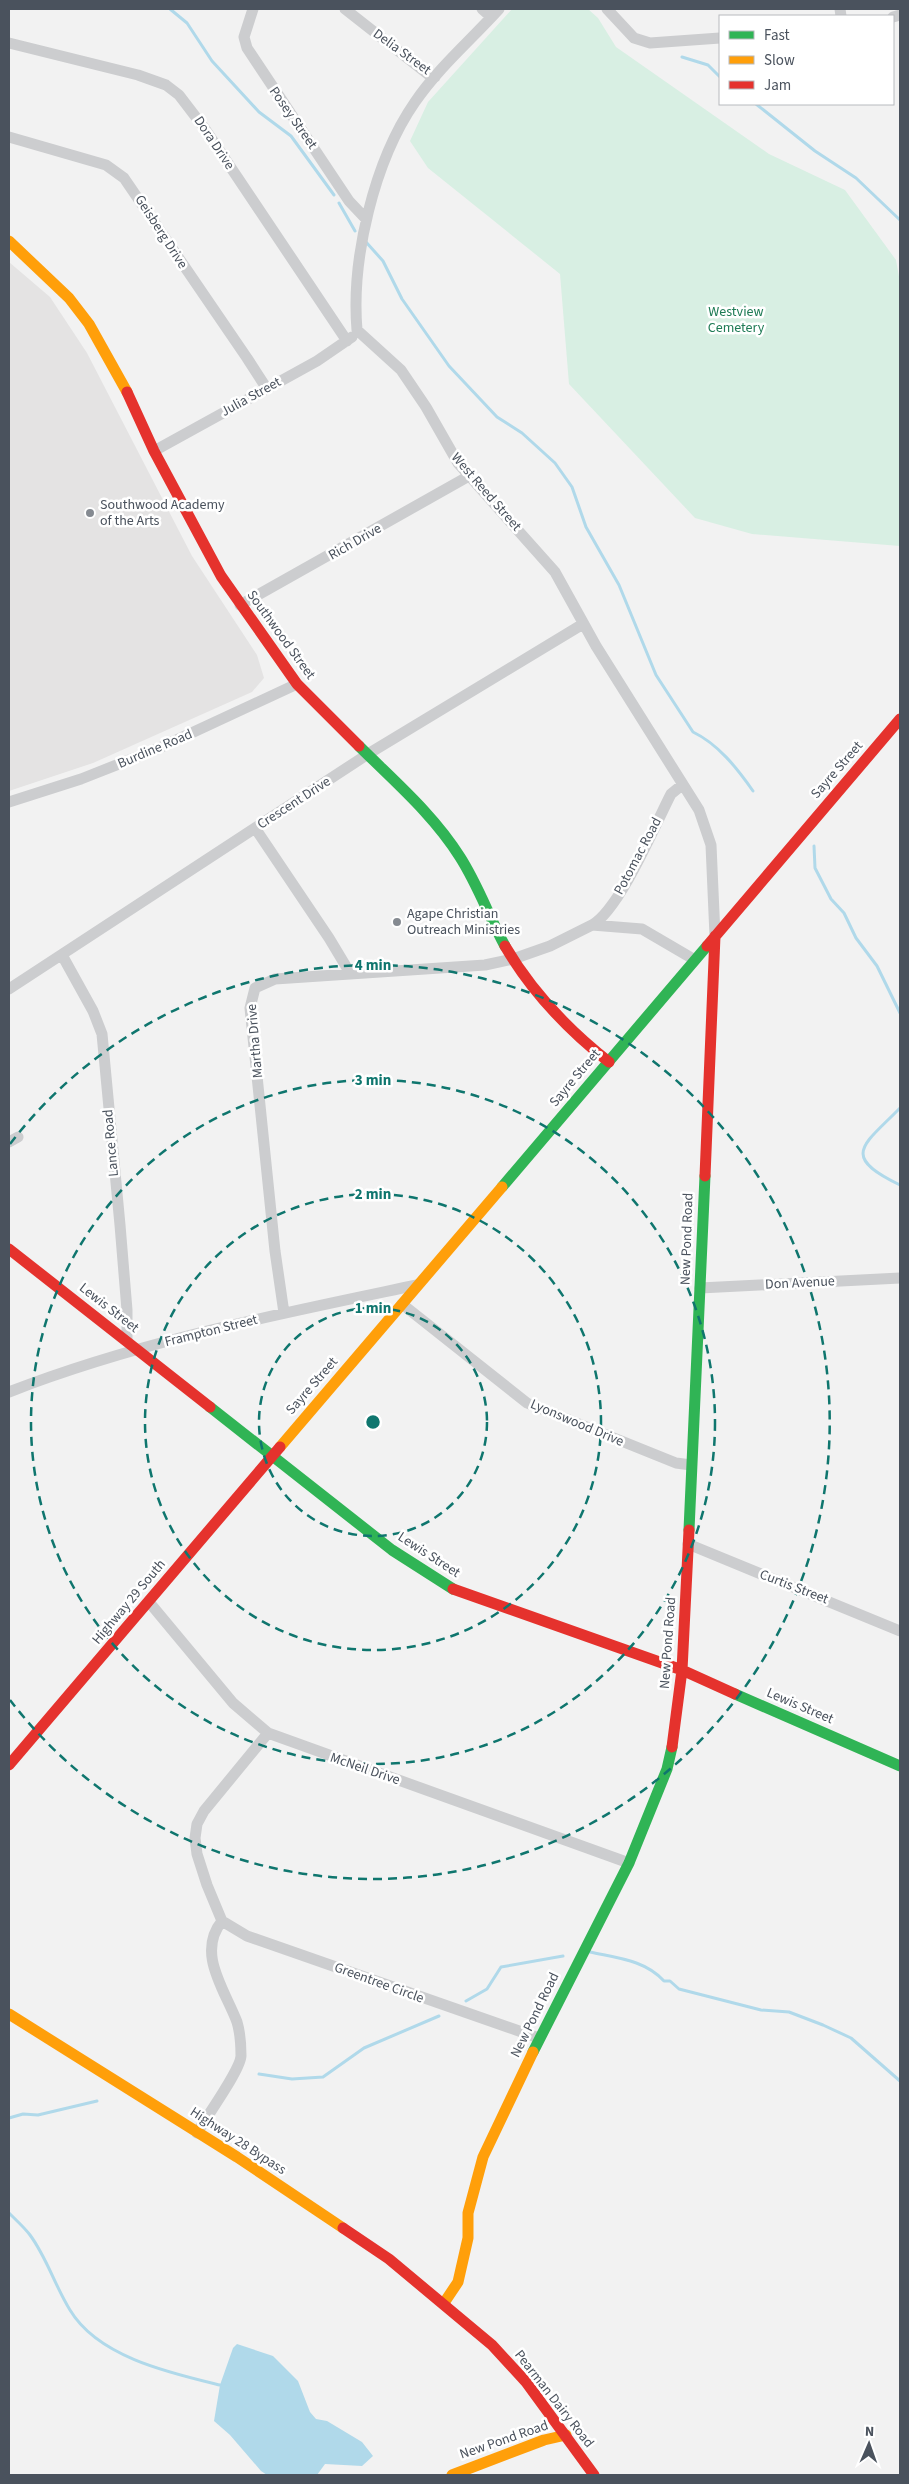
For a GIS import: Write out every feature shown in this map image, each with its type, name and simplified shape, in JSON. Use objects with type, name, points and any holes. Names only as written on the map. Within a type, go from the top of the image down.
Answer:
[{"type":"main road","name":"Southwood Street","points":[[9,241],[69,298],[89,324],[122,381],[154,451],[221,576],[296,684],[435,822],[455,848],[513,959],[535,992],[563,1024],[608,1062]]},
{"type":"main road","name":"Sayre Street","points":[[271,1456],[900,719]]},
{"type":"main road","name":"New Pond Road","points":[[444,2303],[458,2282],[468,2238],[468,2213],[483,2157],[539,2038],[630,1863],[667,1769],[676,1727],[682,1670],[715,936]]},
{"type":"main road","name":"Lewis Street","points":[[9,1249],[392,1550],[441,1582],[487,1603],[682,1670],[900,1766]]},
{"type":"main road","name":"Highway 29 South","points":[[9,1765],[271,1456]]},
{"type":"main road","name":"Highway 28 Bypass","points":[[9,2014],[364,2240],[444,2303]]},
{"type":"main road","name":"Pearman Dairy Road","points":[[444,2303],[492,2345],[526,2382],[594,2475]]},
{"type":"main road","name":"New Pond Road","points":[[452,2475],[544,2440],[566,2435]]},
{"type":"street","name":"Posey Street","points":[[253,9],[244,37],[246,48],[349,201],[366,219]]},
{"type":"street","name":"Delia Street","points":[[345,9],[428,75],[435,77]]},
{"type":"street","points":[[360,332],[358,330],[356,310],[366,219],[393,140],[415,102],[435,77],[495,13],[482,9]]},
{"type":"street","points":[[608,9],[634,38],[650,43],[719,38]]},
{"type":"street","name":"Dora Drive","points":[[9,43],[138,75],[166,85],[178,95],[205,130],[347,341]]},
{"type":"street","name":"Geisberg Drive","points":[[9,137],[106,164],[124,178],[248,358],[267,389]]},
{"type":"street","name":"Julia Street","points":[[154,451],[267,389],[360,332]]},
{"type":"street","name":"West Reed Street","points":[[360,332],[401,370],[426,407],[458,463],[555,572],[583,624],[699,810],[711,845],[715,936]]},
{"type":"street","name":"Rich Drive","points":[[240,605],[469,476]]},
{"type":"street","name":"Crescent Drive","points":[[9,989],[368,754],[583,624]]},
{"type":"street","name":"Burdine Road","points":[[9,802],[81,779],[157,749],[296,684]]},
{"type":"street","name":"Potomac Road","points":[[592,925],[601,920],[621,890],[671,794],[682,785]]},
{"type":"street","points":[[255,828],[350,973]]},
{"type":"street","points":[[592,925],[642,929],[695,960]]},
{"type":"street","name":"Martha Drive","points":[[284,1313],[275,1251],[250,1000],[255,988],[276,979],[470,967],[513,959],[567,938],[592,925]]},
{"type":"street","name":"Lance Road","points":[[62,955],[93,1011],[102,1034],[125,1282],[127,1341]]},
{"type":"street","name":"Don Avenue","points":[[700,1288],[900,1278]]},
{"type":"street","name":"Frampton Street","points":[[9,1392],[136,1349],[284,1313],[417,1285]]},
{"type":"street","name":"Lyonswood Drive","points":[[402,1304],[527,1403],[676,1463],[691,1465]]},
{"type":"street","name":"Curtis Street","points":[[688,1544],[900,1631]]},
{"type":"street","name":"McNeil Drive","points":[[149,1602],[233,1703],[268,1733],[630,1863]]},
{"type":"street","points":[[197,2133],[233,2076],[241,2057],[237,2023],[212,1962],[213,1939],[216,1928],[222,1921],[197,1854],[195,1838],[197,1824],[204,1811],[268,1733]]},
{"type":"street","name":"Greentree Circle","points":[[222,1921],[248,1936],[539,2038]]},
{"type":"shaded area","name":"Southwood Academy of the Arts","points":[[9,262],[50,297],[87,353],[192,556],[257,655],[264,678],[252,692],[93,763],[9,791]]},
{"type":"green space","name":"Westview Cemetery","points":[[512,9],[588,9],[598,18],[616,47],[769,154],[845,190],[896,260],[900,282],[900,546],[752,534],[695,518],[569,384],[560,274],[428,168],[410,141],[428,102]]},
{"type":"water","points":[[237,2344],[273,2356],[298,2381],[310,2412],[316,2419],[327,2421],[362,2442],[373,2456],[362,2466],[325,2464],[317,2475],[267,2475],[261,2471],[230,2435],[214,2421],[220,2385],[233,2348]]},
{"type":"waterway","points":[[170,9],[187,23],[212,61],[259,112],[291,136],[334,195]]},
{"type":"waterway","points":[[682,57],[708,65],[719,76]]},
{"type":"waterway","points":[[757,105],[815,151],[856,178],[900,220]]},
{"type":"waterway","points":[[339,203],[355,231]]},
{"type":"waterway","points":[[366,242],[383,261],[402,299],[449,366],[497,417],[522,433],[555,463],[572,487],[586,527],[619,585],[656,675],[693,732],[719,750],[734,765],[753,791]]},
{"type":"waterway","points":[[814,846],[815,868],[831,899],[844,913],[856,938],[877,966],[900,1013]]},
{"type":"waterway","points":[[900,1108],[868,1141],[864,1150],[864,1158],[869,1166],[900,1185]]},
{"type":"waterway","points":[[590,1952],[639,1964],[648,1968],[664,1981],[670,1981],[679,1989],[761,2010],[789,2012],[823,2025],[851,2038],[900,2081]]},
{"type":"waterway","points":[[466,2001],[487,1989],[501,1967],[563,1956]]},
{"type":"waterway","points":[[259,2074],[292,2079],[323,2077],[364,2048],[439,2016]]},
{"type":"waterway","points":[[9,2118],[23,2114],[38,2115],[97,2101]]},
{"type":"waterway","points":[[9,2213],[25,2229],[36,2244],[70,2310],[82,2326],[98,2340],[137,2361],[179,2375],[220,2385]]},
{"type":"traffic: fast","points":[[359,746],[425,812],[449,841],[472,879],[505,946]]},
{"type":"traffic: fast","points":[[502,1187],[707,946]]},
{"type":"traffic: fast","points":[[689,1530],[705,1176]]},
{"type":"traffic: fast","points":[[210,1407],[392,1550],[453,1589]]},
{"type":"traffic: fast","points":[[735,1694],[900,1766]]},
{"type":"traffic: fast","points":[[533,2052],[629,1863],[667,1769],[672,1747]]},
{"type":"traffic: slow","points":[[9,241],[69,298],[89,324],[127,392]]},
{"type":"traffic: slow","points":[[280,1447],[502,1187]]},
{"type":"traffic: slow","points":[[9,2014],[237,2157],[343,2228]]},
{"type":"traffic: slow","points":[[444,2303],[458,2282],[468,2238],[468,2213],[483,2157],[533,2052]]},
{"type":"traffic: slow","points":[[452,2475],[544,2440],[566,2435]]},
{"type":"traffic: jam","points":[[127,392],[154,451],[221,576],[297,684],[359,746]]},
{"type":"traffic: jam","points":[[707,946],[900,719]]},
{"type":"traffic: jam","points":[[705,1176],[715,936]]},
{"type":"traffic: jam","points":[[505,946],[515,963],[551,1009],[609,1062]]},
{"type":"traffic: jam","points":[[9,1249],[210,1407]]},
{"type":"traffic: jam","points":[[9,1765],[280,1447]]},
{"type":"traffic: jam","points":[[672,1747],[682,1670],[689,1530]]},
{"type":"traffic: jam","points":[[453,1589],[682,1670],[735,1694]]},
{"type":"traffic: jam","points":[[343,2228],[389,2259],[492,2345],[526,2382],[594,2475]]},
{"type":"place","name":"Southwood Academy of the Arts","points":[[90,513]]},
{"type":"place","name":"Agape Christian Outreach Ministries","points":[[397,922]]}]
